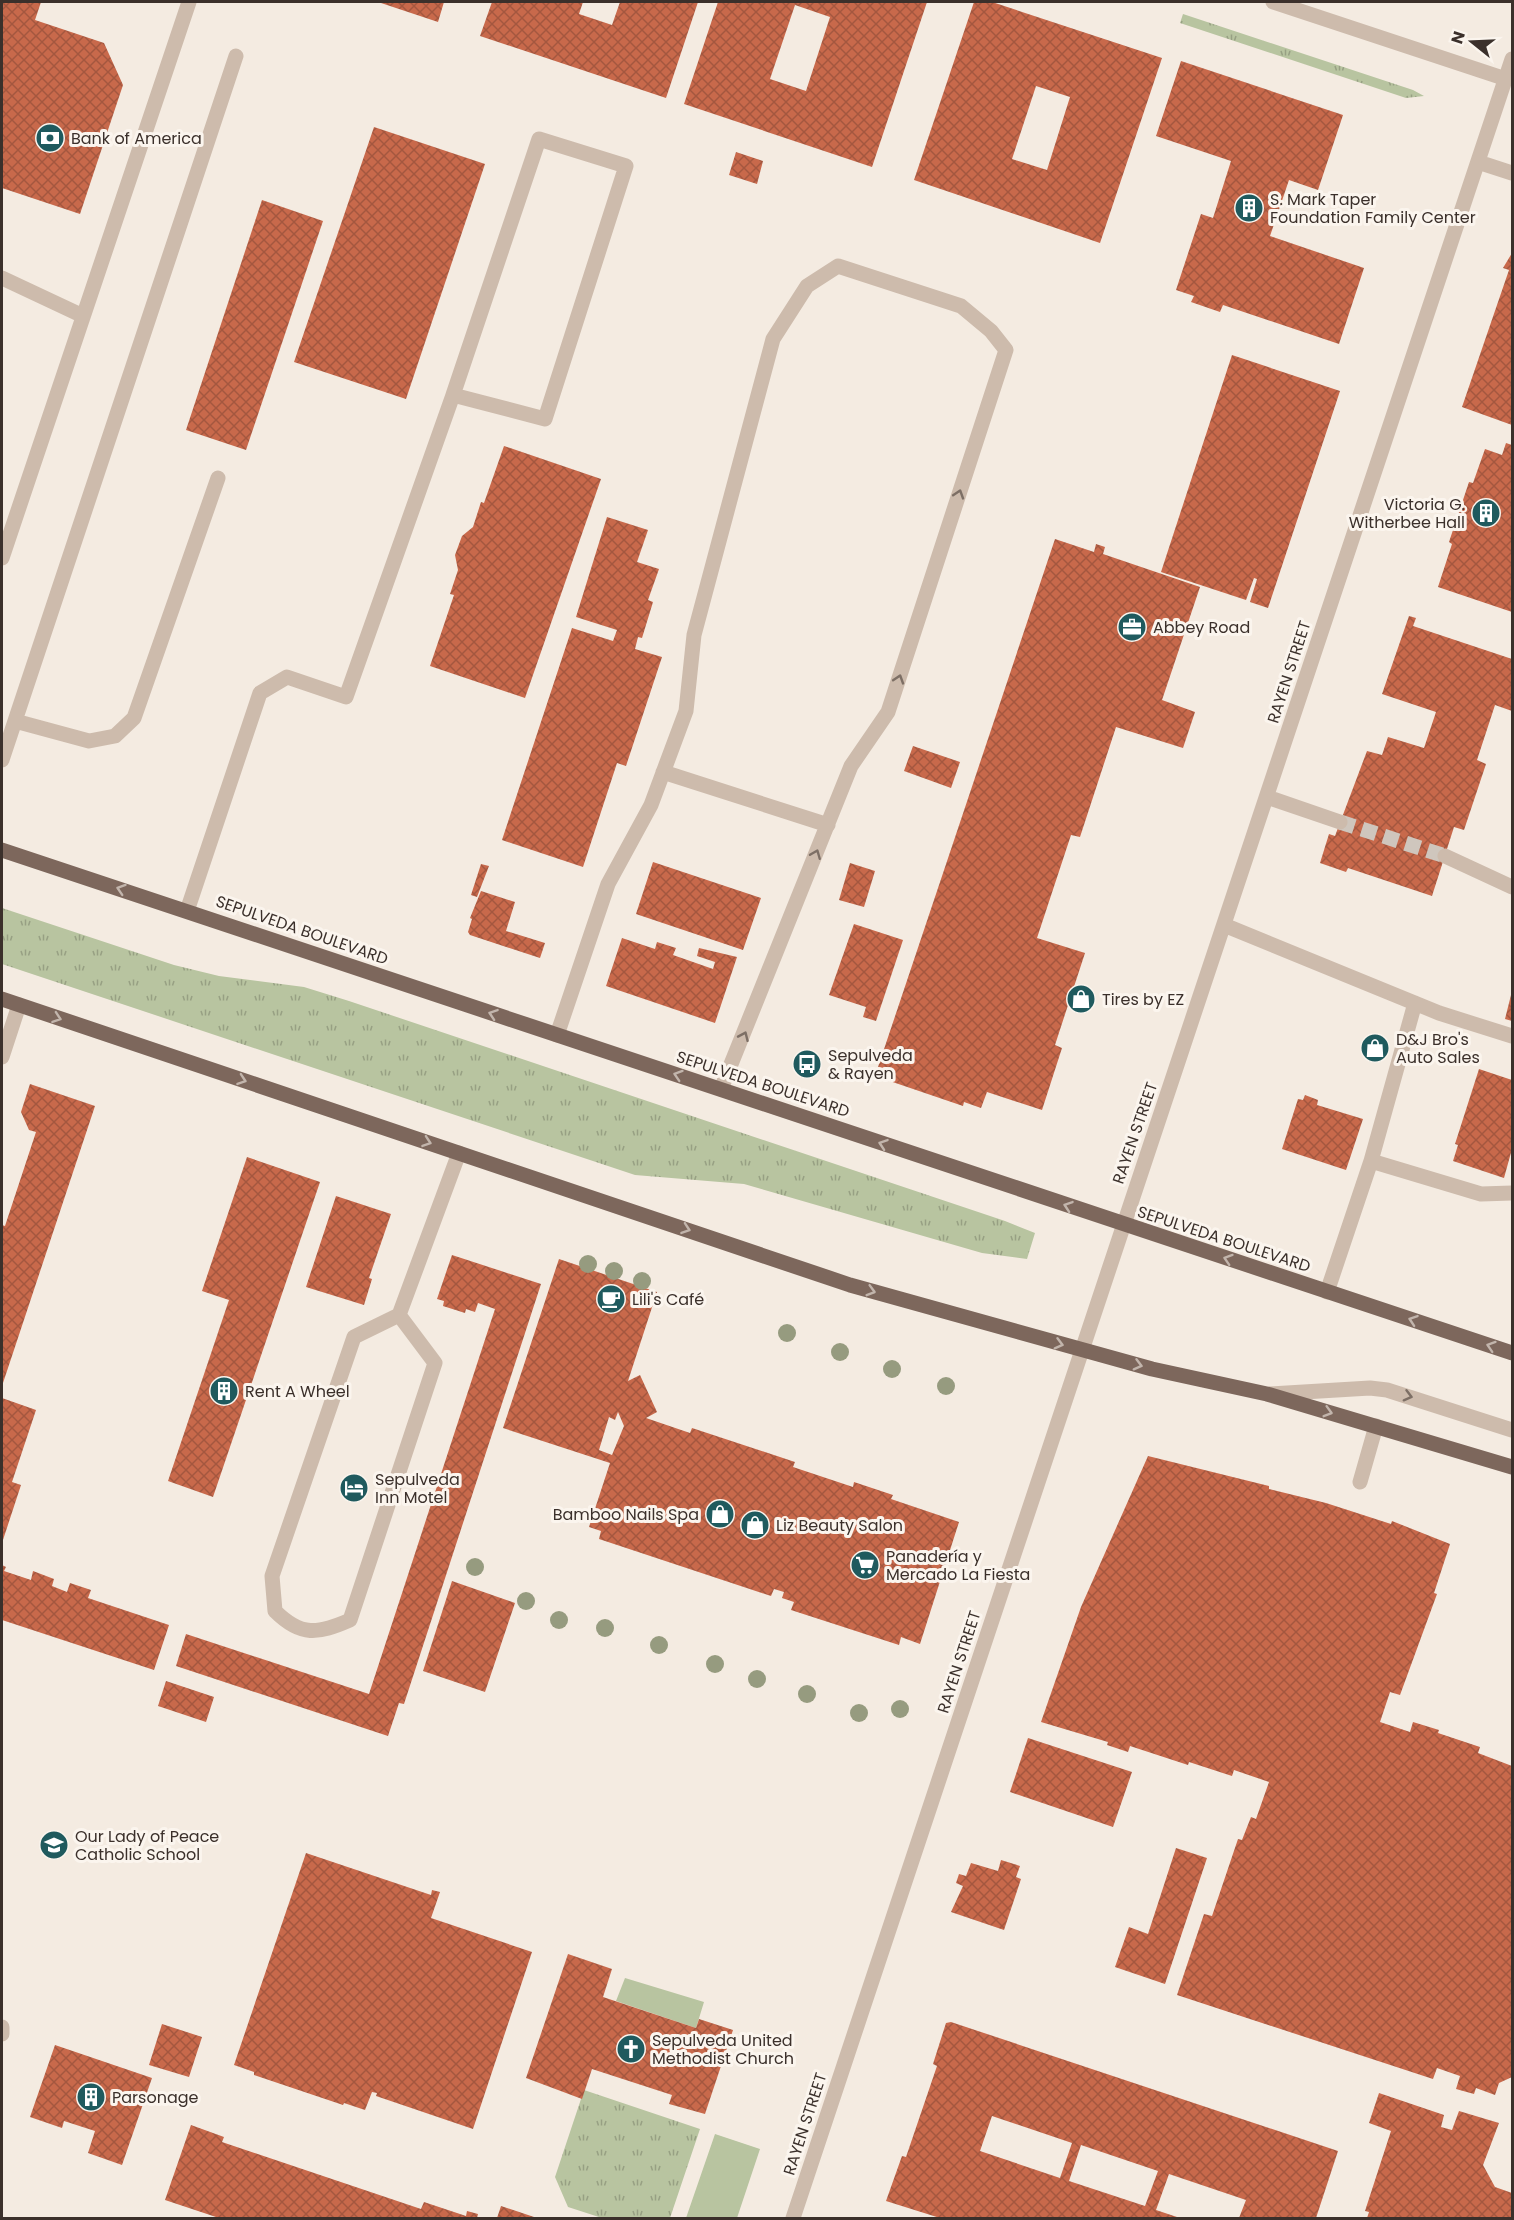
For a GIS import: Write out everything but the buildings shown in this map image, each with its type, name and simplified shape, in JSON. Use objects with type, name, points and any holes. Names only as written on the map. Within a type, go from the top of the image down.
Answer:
[{"type":"main road","name":"SEPULVEDA BOULEVARD","points":[[2,850],[1512,1353]]},
{"type":"main road","points":[[2,999],[850,1285],[1152,1369],[1267,1394],[1512,1467]]},
{"type":"street","points":[[2,558],[189,2]]},
{"type":"street","points":[[1273,2],[1506,79]]},
{"type":"street","points":[[2,760],[236,56]]},
{"type":"street","name":"RAYEN STREET","points":[[793,2218],[1512,59]]},
{"type":"street","points":[[187,911],[260,693],[287,677],[346,697],[453,395],[539,139],[626,166],[544,419],[453,395]]},
{"type":"street","points":[[1478,162],[1512,173]]},
{"type":"street","points":[[557,1035],[608,884],[651,805],[686,711],[694,635],[773,339],[807,286],[838,266],[961,306],[991,331],[1006,350],[888,712],[852,766],[721,1089]]},
{"type":"street","points":[[2,278],[83,316]]},
{"type":"street","points":[[15,721],[89,741],[115,736],[134,718],[218,478]]},
{"type":"street","points":[[663,772],[828,825]]},
{"type":"street","points":[[1267,797],[1340,822]]},
{"type":"street","points":[[1445,856],[1512,887]]},
{"type":"street","points":[[1224,925],[1439,1014],[1512,1036]]},
{"type":"street","points":[[1327,1292],[1371,1161],[1415,1003]]},
{"type":"street","points":[[2,1057],[19,1005]]},
{"type":"street","points":[[399,1315],[435,1363],[350,1620],[322,1631],[290,1626],[274,1611],[272,1576],[354,1337],[399,1315],[459,1153]]},
{"type":"street","points":[[1371,1161],[1481,1194],[1512,1193]]},
{"type":"street","points":[[1267,1394],[1370,1388],[1387,1390],[1512,1430]]},
{"type":"street","points":[[1360,1482],[1376,1426]]},
{"type":"street","points":[[2,2027],[2,2034]]},
{"type":"green space","points":[[1183,14],[1413,90],[1424,96],[1406,98],[1180,23]]},
{"type":"green space","points":[[2,908],[174,965],[219,976],[304,987],[349,1001],[1005,1221],[1035,1233],[1027,1259],[982,1253],[744,1184],[635,1175],[2,964]]},
{"type":"green space","points":[[625,1978],[704,2002],[696,2028],[616,2001]]},
{"type":"green space","points":[[584,2090],[700,2129],[670,2218],[602,2218],[568,2207],[555,2177]]},
{"type":"green space","points":[[715,2134],[760,2149],[737,2218],[686,2218]]},
{"type":"tunnel","points":[[1340,822],[1445,856]]},
{"type":"place","name":"Bank of America","points":[[50,138]]},
{"type":"place","name":"S. Mark Taper Foundation Family Center","points":[[1249,208]]},
{"type":"place","name":"Victoria G. Witherbee Hall","points":[[1486,513]]},
{"type":"place","name":"Abbey Road","points":[[1132,627]]},
{"type":"place","name":"Tires by EZ","points":[[1081,999]]},
{"type":"place","name":"D&J Bro's Auto Sales","points":[[1375,1048]]},
{"type":"place","name":"Sepulveda & Rayen","points":[[807,1064]]},
{"type":"place","name":"Lili's Café","points":[[611,1299]]},
{"type":"place","name":"Rent A Wheel","points":[[224,1391]]},
{"type":"place","name":"Sepulveda Inn Motel","points":[[354,1488]]},
{"type":"place","name":"Bamboo Nails Spa","points":[[720,1514]]},
{"type":"place","name":"Liz Beauty Salon","points":[[755,1525]]},
{"type":"place","name":"Panadería y Mercado La Fiesta","points":[[865,1565]]},
{"type":"place","name":"Our Lady of Peace Catholic School","points":[[54,1845]]},
{"type":"place","name":"Sepulveda United Methodist Church","points":[[631,2049]]},
{"type":"place","name":"Parsonage","points":[[91,2097]]}]
